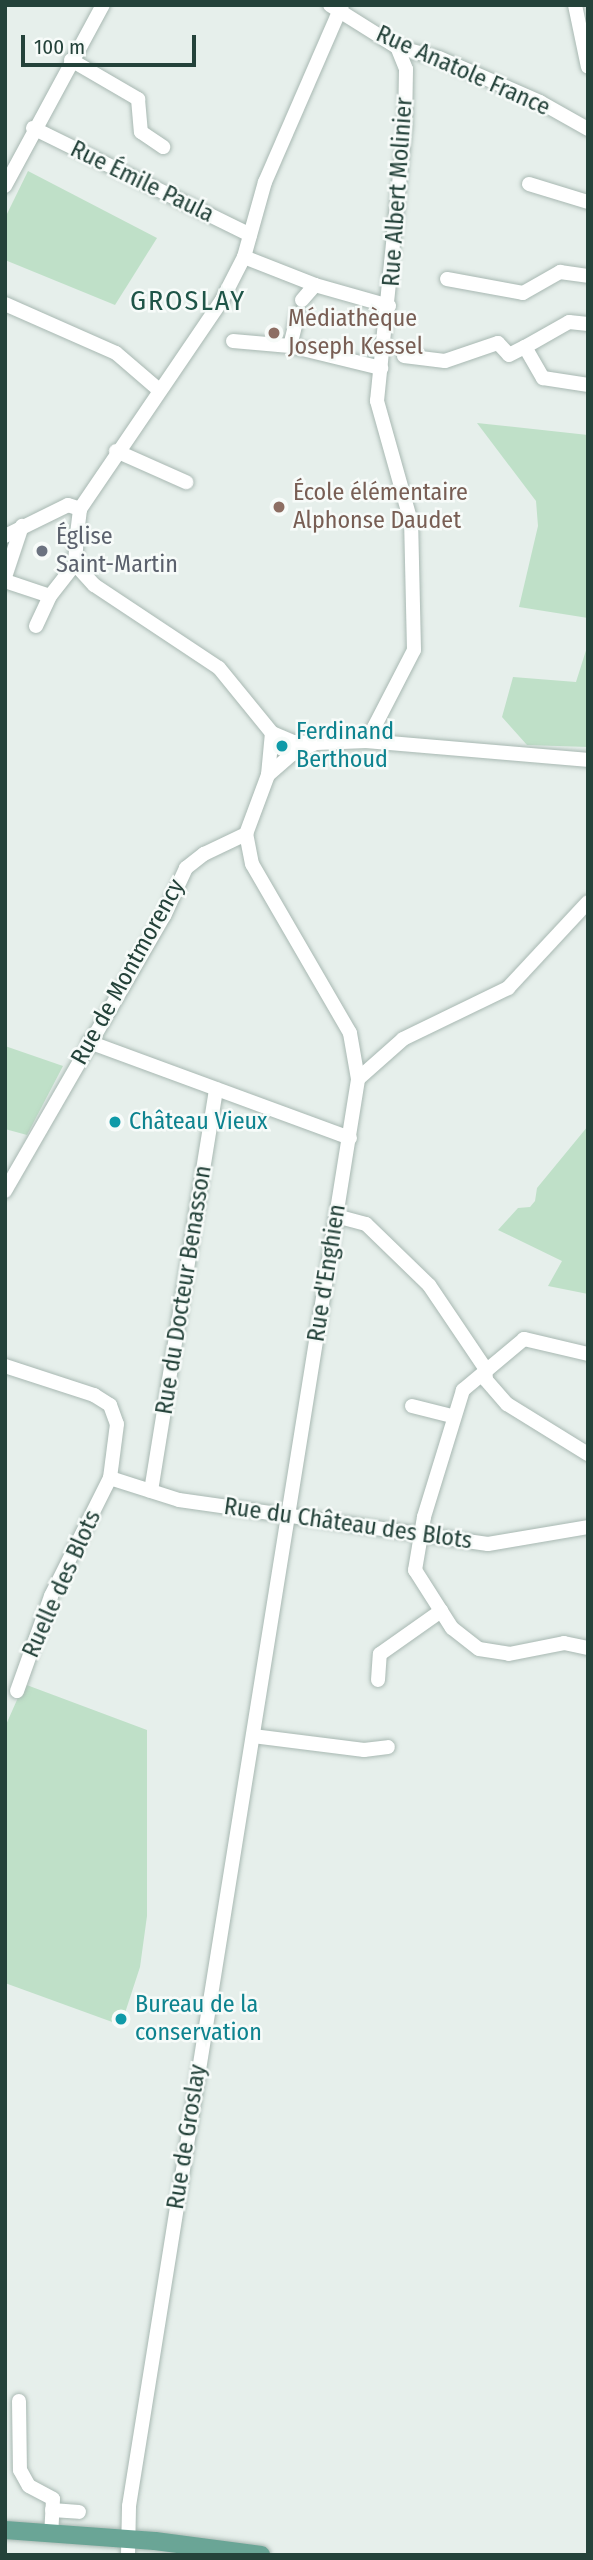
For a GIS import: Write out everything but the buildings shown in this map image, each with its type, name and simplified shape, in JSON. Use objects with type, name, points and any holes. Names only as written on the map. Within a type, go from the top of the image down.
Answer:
[{"type":"main road","points":[[5,2530],[51,2532],[127,2547],[261,2555]]},
{"type":"street","points":[[5,186],[33,128],[103,5]]},
{"type":"street","points":[[575,5],[588,67]]},
{"type":"street","points":[[36,626],[50,596],[75,564],[80,509],[116,451],[222,300],[244,257],[265,182],[337,7]]},
{"type":"street","name":"Rue Anatole France","points":[[337,7],[397,47],[439,58],[540,102],[588,129]]},
{"type":"street","name":"Rue Albert Molinier","points":[[367,741],[414,650],[411,522],[377,401],[389,306],[405,128],[406,69],[397,47]]},
{"type":"street","points":[[71,60],[138,99],[141,132],[163,147]]},
{"type":"street","name":"Rue Émile Paula","points":[[33,128],[250,235]]},
{"type":"street","points":[[529,184],[588,202]]},
{"type":"street","points":[[244,257],[315,285],[389,306]]},
{"type":"street","points":[[447,279],[523,293],[560,272],[588,276]]},
{"type":"street","points":[[290,346],[300,307],[315,285]]},
{"type":"street","points":[[5,304],[116,353],[159,390]]},
{"type":"street","points":[[404,356],[445,361],[498,342],[509,355],[569,322],[588,324]]},
{"type":"street","points":[[233,341],[290,346],[381,368]]},
{"type":"street","points":[[525,347],[543,377],[588,385]]},
{"type":"street","points":[[116,451],[186,482]]},
{"type":"street","points":[[5,536],[68,505],[80,509]]},
{"type":"street","points":[[22,526],[5,579],[50,596]]},
{"type":"street","points":[[75,564],[94,584],[219,668],[272,733],[293,742],[367,741],[588,760]]},
{"type":"street","points":[[246,834],[268,775],[272,733]]},
{"type":"street","points":[[268,775],[291,755],[316,743]]},
{"type":"street","name":"Rue de Montmorency","points":[[5,1191],[11,1169],[164,916],[186,868],[204,854],[246,834]]},
{"type":"street","name":"Rue d'Enghien","points":[[246,834],[252,864],[350,1033],[358,1079],[253,1736]]},
{"type":"street","points":[[358,1079],[403,1039],[508,988],[588,902]]},
{"type":"street","points":[[89,1042],[350,1138]]},
{"type":"street","name":"Rue du Docteur Benasson","points":[[152,1491],[216,1088]]},
{"type":"street","points":[[336,1216],[366,1224],[429,1285],[485,1368],[486,1380],[507,1404],[588,1454]]},
{"type":"street","points":[[588,1354],[523,1339],[485,1368],[463,1390],[452,1416],[421,1534],[415,1570],[441,1611],[469,1644],[488,1651],[509,1654],[564,1643],[588,1648]]},
{"type":"street","name":"Ruelle des Blots","points":[[5,1366],[110,1405],[117,1424],[110,1478],[51,1597],[17,1690]]},
{"type":"street","points":[[412,1406],[452,1416]]},
{"type":"street","name":"Rue du Château des Blots","points":[[110,1478],[179,1500],[488,1544],[588,1527]]},
{"type":"street","points":[[378,1680],[380,1654],[441,1611]]},
{"type":"street","points":[[253,1736],[364,1750],[388,1747]]},
{"type":"street","name":"Rue de Groslay","points":[[127,2547],[253,1736]]},
{"type":"street","points":[[19,2401],[20,2470],[29,2486],[53,2499],[51,2532]]},
{"type":"street","points":[[52,2510],[79,2512]]},
{"type":"green space","points":[[28,171],[157,238],[115,305],[5,260],[5,218]]},
{"type":"green space","points":[[477,423],[588,435],[588,618],[519,607],[538,526],[536,501]]},
{"type":"green space","points":[[588,644],[588,747],[527,745],[502,717],[513,677],[576,682]]},
{"type":"green space","points":[[5,1046],[63,1066],[27,1135],[5,1129]]},
{"type":"green space","points":[[588,1126],[588,1294],[548,1286],[562,1261],[498,1230],[518,1208],[530,1207],[535,1201],[537,1188]]},
{"type":"green space","points":[[24,1684],[147,1730],[147,1916],[140,1967],[125,2013],[118,2012],[115,2023],[5,1983],[5,1727]]},
{"type":"place","name":"Médiathèque Joseph Kessel","points":[[274,333]]},
{"type":"place","name":"École élémentaire Alphonse Daudet","points":[[279,507]]},
{"type":"place","name":"Église Saint-Martin","points":[[42,551]]},
{"type":"place","name":"Ferdinand Berthoud","points":[[282,746]]},
{"type":"place","name":"Château Vieux","points":[[115,1122]]},
{"type":"place","name":"Bureau de la conservation","points":[[121,2019]]},
{"type":"district","name":"GROSLAY","points":[[188,301]]}]
